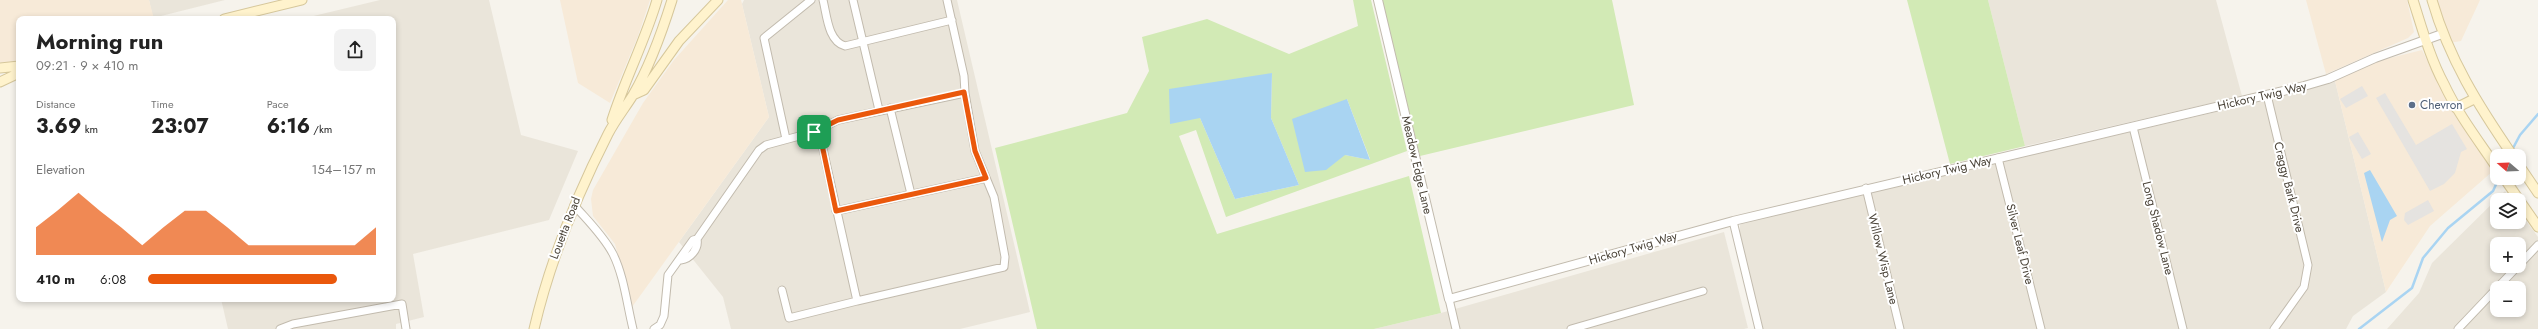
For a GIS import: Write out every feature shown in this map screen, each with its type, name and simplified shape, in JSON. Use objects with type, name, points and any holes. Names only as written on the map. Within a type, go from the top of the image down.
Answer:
[{"type":"main road","points":[[236,16],[302,0]]},
{"type":"main road","name":"Louetta Road","points":[[609,131],[623,85],[648,30],[657,0]]},
{"type":"main road","name":"Louetta Road","points":[[534,329],[551,264],[574,205],[609,131],[633,95],[660,34],[672,0]]},
{"type":"main road","points":[[633,95],[644,90],[679,41],[718,0]]},
{"type":"main road","points":[[2413,0],[2426,41],[2443,83],[2456,108],[2490,157]]},
{"type":"main road","points":[[2432,0],[2442,34],[2474,99],[2508,149]]},
{"type":"main road","points":[[0,68],[16,66]]},
{"type":"main road","points":[[0,82],[16,74]]},
{"type":"main road","points":[[2456,108],[2474,99]]},
{"type":"main road","points":[[2526,176],[2538,193]]},
{"type":"main road","points":[[2509,185],[2538,227]]},
{"type":"street","points":[[786,139],[764,38],[811,0]]},
{"type":"street","points":[[823,0],[833,38],[838,44],[845,46],[952,20]]},
{"type":"street","points":[[853,0],[879,110]]},
{"type":"street","points":[[782,290],[789,318],[1004,267],[1005,257],[994,197],[975,151],[964,92],[964,76],[947,0]]},
{"type":"street","name":"Meadow Edge Lane","points":[[1378,0],[1456,329]]},
{"type":"street","name":"Hickory Twig Way","points":[[1449,299],[1733,221],[1866,188],[2267,96],[2328,79],[2375,58],[2442,34]]},
{"type":"street","points":[[654,329],[660,325],[664,316],[668,275],[681,260],[681,255],[692,240],[697,239],[759,150],[786,139],[814,132],[838,120],[964,92]]},
{"type":"street","name":"Craggy Bark Drive","points":[[2267,96],[2308,265],[2307,280],[2300,295],[2274,329]]},
{"type":"street","points":[[890,108],[911,194]]},
{"type":"street","name":"Long Shadow Lane","points":[[2133,127],[2183,329]]},
{"type":"street","points":[[814,132],[821,140],[857,301]]},
{"type":"street","name":"Silver Leaf Drive","points":[[1998,158],[2041,329]]},
{"type":"street","points":[[836,211],[986,178]]},
{"type":"street","name":"Willow Wisp Lane","points":[[1866,188],[1900,329]]},
{"type":"street","points":[[574,205],[614,255],[620,270],[633,329]]},
{"type":"street","points":[[1733,221],[1759,329]]},
{"type":"street","points":[[2526,258],[2538,245]]},
{"type":"street","points":[[2504,281],[2512,273]]},
{"type":"street","points":[[1571,329],[1703,291]]},
{"type":"street","points":[[2458,329],[2490,295]]},
{"type":"street","points":[[280,329],[293,324],[402,304],[406,329]]},
{"type":"shaded area","points":[[0,0],[149,0],[153,16],[16,16],[16,61],[0,65]]},
{"type":"shaded area","points":[[149,0],[225,0],[161,16],[153,16]]},
{"type":"shaded area","points":[[380,0],[489,0],[521,135],[578,151],[549,220],[413,254],[424,317],[396,324],[396,329],[228,329],[222,302],[396,302],[396,16],[313,16]]},
{"type":"shaded area","points":[[560,0],[650,0],[638,36],[610,103],[578,83]]},
{"type":"shaded area","points":[[728,0],[741,0],[769,117],[632,307],[615,244],[593,216],[591,199],[593,190],[643,103],[674,60]]},
{"type":"shaded area","points":[[744,0],[957,0],[1030,312],[960,329],[731,329],[723,297],[679,242],[769,117],[742,4]]},
{"type":"shaded area","points":[[1988,0],[2216,0],[2242,96],[2025,146]]},
{"type":"shaded area","points":[[2306,0],[2407,0],[2414,32],[2408,38],[2326,74]]},
{"type":"shaded area","points":[[2436,0],[2480,0],[2461,41],[2449,43]]},
{"type":"shaded area","points":[[2422,50],[2448,102],[2490,166],[2490,174],[2430,226],[2386,292],[2335,81],[2378,61]]},
{"type":"shaded area","points":[[2335,81],[2386,292],[2353,316],[2346,329],[1763,329],[1740,234],[1740,225],[1742,222],[2293,94]]},
{"type":"shaded area","points":[[2362,86],[2368,96],[2346,108],[2340,99]]},
{"type":"shaded area","points":[[2385,93],[2416,145],[2452,124],[2467,149],[2461,152],[2455,173],[2444,184],[2430,191],[2376,98]]},
{"type":"shaded area","points":[[2358,132],[2371,154],[2362,159],[2349,137]]},
{"type":"shaded area","points":[[2428,200],[2434,211],[2408,225],[2404,220],[2405,213]]},
{"type":"shaded area","points":[[2490,206],[2490,229],[2526,229],[2526,221],[2538,237],[2538,329],[2387,329],[2419,293],[2432,263]]},
{"type":"shaded area","points":[[1724,232],[1748,328],[1374,329],[1441,313]]},
{"type":"green space","points":[[1353,0],[1371,0],[1407,151],[1226,217],[1196,130],[1179,136],[1217,234],[1409,176],[1441,313],[1374,329],[1037,329],[995,148],[1127,113],[1149,71],[1142,37],[1207,19],[1289,54],[1358,26]],"holes":[[[1272,73],[1271,118],[1299,185],[1235,199],[1200,118]],[[1347,99],[1370,159],[1370,160],[1345,155]]]},
{"type":"green space","points":[[1382,0],[1612,0],[1634,105],[1420,156]]},
{"type":"green space","points":[[1907,0],[1988,0],[2025,146],[1950,164]]},
{"type":"water","points":[[1272,73],[1271,118],[1299,185],[1235,199],[1200,118],[1170,124],[1169,89]]},
{"type":"water","points":[[1347,99],[1370,160],[1345,155],[1326,170],[1305,172],[1292,119]]},
{"type":"water","points":[[2370,170],[2397,216],[2390,220],[2382,242],[2364,173]]},
{"type":"waterway","points":[[2513,149],[2520,135],[2538,114]]},
{"type":"waterway","points":[[2359,329],[2412,288],[2423,258],[2448,228],[2493,191],[2496,185]]},
{"type":"place","name":"Chevron","points":[[2412,105]]},
{"type":"route","points":[[964,92],[975,151],[986,178],[836,211],[821,140],[814,132],[838,120],[964,92]]}]
